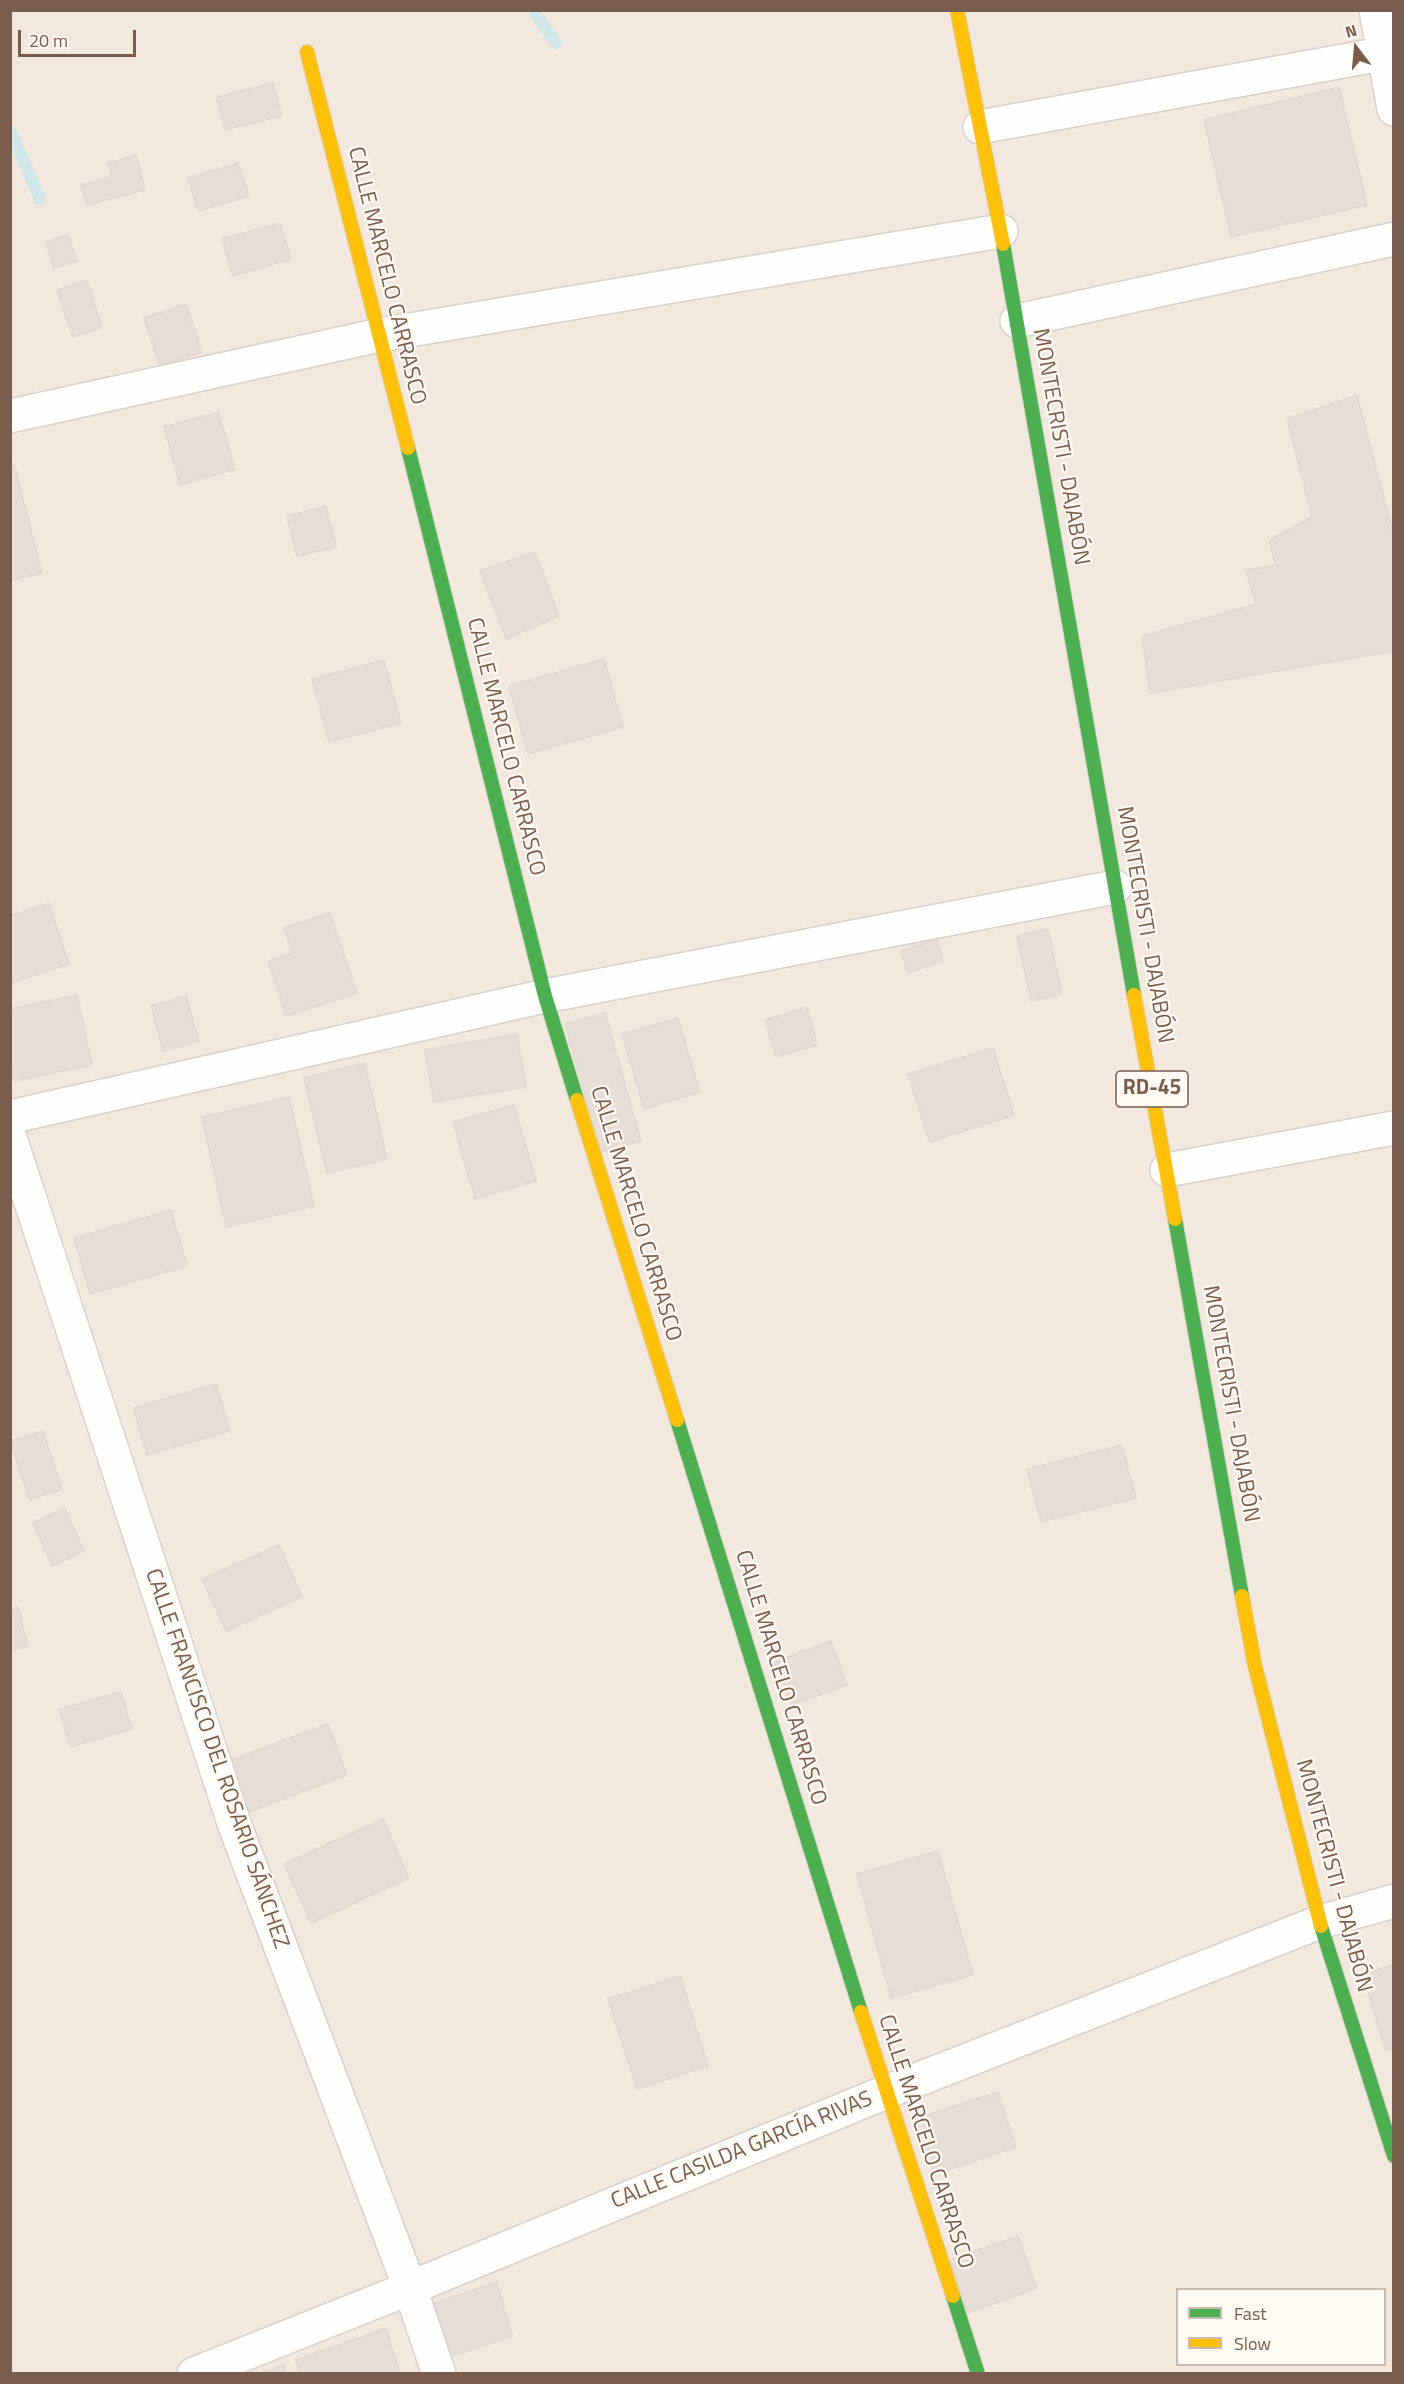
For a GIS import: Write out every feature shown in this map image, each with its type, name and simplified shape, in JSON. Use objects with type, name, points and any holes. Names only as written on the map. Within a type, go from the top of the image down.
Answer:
[{"type":"street","name":"MONTECRISTI - DAJABÓN","points":[[957,10],[1001,231],[1115,887],[1255,1666],[1320,1922],[1394,2156]]},
{"type":"street","points":[[1376,10],[1382,54],[1394,109]]},
{"type":"street","name":"CALLE MARCELO CARRASCO","points":[[307,52],[545,996],[886,2092],[978,2373]]},
{"type":"street","points":[[980,127],[1382,54]]},
{"type":"street","points":[[10,416],[380,335],[1001,231]]},
{"type":"street","points":[[1017,321],[1394,239]]},
{"type":"street","points":[[10,1118],[545,996],[1115,887]]},
{"type":"street","points":[[1167,1170],[1394,1128]]},
{"type":"street","name":"CALLE FRANCISCO DEL ROSARIO SÁNCHEZ","points":[[10,1138],[235,1826],[410,2288],[438,2373]]},
{"type":"street","name":"CALLE CASILDA GARCÍA RIVAS","points":[[194,2373],[410,2288],[886,2092],[1320,1922],[1394,1901]]},
{"type":"shaded area","points":[[11,11],[1393,11],[1393,2373],[11,2374]]},
{"type":"building","points":[[273,83],[282,116],[225,130],[217,97]]},
{"type":"building","points":[[1339,87],[1367,205],[1231,237],[1204,120]]},
{"type":"building","points":[[136,155],[145,190],[87,205],[81,185],[112,177],[108,163]]},
{"type":"building","points":[[238,163],[249,196],[198,211],[188,178]]},
{"type":"building","points":[[280,223],[291,259],[233,276],[222,239]]},
{"type":"building","points":[[68,235],[77,261],[54,268],[46,242]]},
{"type":"building","points":[[87,280],[102,327],[73,337],[57,290]]},
{"type":"building","points":[[186,304],[202,352],[160,366],[144,318]]},
{"type":"building","points":[[1357,395],[1394,537],[1394,651],[1150,693],[1142,636],[1256,604],[1246,570],[1276,565],[1269,541],[1312,516],[1287,419]]},
{"type":"building","points":[[218,412],[235,469],[180,485],[164,427]]},
{"type":"building","points":[[14,464],[42,573],[10,581],[10,465]]},
{"type":"building","points":[[326,506],[336,547],[297,556],[287,516]]},
{"type":"building","points":[[535,552],[559,616],[506,639],[480,571]]},
{"type":"building","points":[[604,659],[623,727],[528,754],[509,686]]},
{"type":"building","points":[[384,660],[401,723],[329,742],[312,679]]},
{"type":"building","points":[[49,903],[69,964],[10,983],[10,916]]},
{"type":"building","points":[[330,913],[357,993],[286,1016],[268,961],[292,953],[284,928]]},
{"type":"building","points":[[1048,929],[1062,994],[1031,1001],[1017,936]]},
{"type":"building","points":[[937,939],[943,961],[908,973],[901,951]]},
{"type":"building","points":[[77,995],[92,1065],[14,1081],[10,1065],[10,1009]]},
{"type":"building","points":[[186,996],[199,1041],[163,1051],[151,1006]]},
{"type":"building","points":[[807,1007],[817,1045],[776,1057],[765,1020]]},
{"type":"building","points":[[605,1013],[641,1141],[601,1152],[565,1024]]},
{"type":"building","points":[[678,1018],[700,1092],[644,1109],[622,1034]]},
{"type":"building","points":[[517,1034],[526,1087],[434,1102],[425,1050]]},
{"type":"building","points":[[993,1048],[1014,1115],[930,1142],[908,1074]]},
{"type":"building","points":[[365,1063],[387,1159],[327,1173],[304,1078]]},
{"type":"building","points":[[289,1097],[314,1206],[226,1227],[202,1117]]},
{"type":"building","points":[[514,1105],[536,1181],[475,1199],[453,1122]]},
{"type":"building","points":[[171,1210],[187,1266],[90,1294],[74,1238]]},
{"type":"building","points":[[216,1384],[230,1431],[147,1455],[133,1408]]},
{"type":"building","points":[[43,1431],[62,1489],[29,1500],[10,1441]]},
{"type":"building","points":[[1122,1445],[1136,1498],[1041,1522],[1027,1469]]},
{"type":"building","points":[[65,1508],[84,1551],[52,1566],[33,1523]]},
{"type":"building","points":[[279,1545],[302,1597],[226,1631],[202,1579]]},
{"type":"building","points":[[18,1607],[28,1646],[10,1651],[10,1609]]},
{"type":"building","points":[[831,1641],[847,1685],[791,1705],[775,1662]]},
{"type":"building","points":[[121,1692],[132,1729],[70,1747],[59,1709]]},
{"type":"building","points":[[328,1724],[347,1775],[238,1816],[218,1765]]},
{"type":"building","points":[[383,1819],[409,1878],[311,1923],[284,1864]]},
{"type":"building","points":[[938,1851],[973,1975],[891,1998],[857,1874]]},
{"type":"building","points":[[1394,1965],[1394,2048],[1385,2050],[1363,1973]]},
{"type":"building","points":[[680,1976],[708,2066],[637,2089],[608,1999]]},
{"type":"building","points":[[998,2092],[1016,2147],[934,2175],[915,2119]]},
{"type":"building","points":[[1018,2236],[1037,2288],[968,2313],[950,2260]]},
{"type":"building","points":[[497,2282],[512,2336],[449,2357],[433,2304]]},
{"type":"building","points":[[386,2328],[400,2374],[300,2374],[296,2360]]},
{"type":"building","points":[[284,2365],[286,2374],[259,2374]]},
{"type":"waterway","points":[[533,10],[556,43]]},
{"type":"waterway","points":[[10,130],[40,199]]},
{"type":"traffic: fast","points":[[1003,244],[1134,995]]},
{"type":"traffic: fast","points":[[408,448],[545,996],[577,1100]]},
{"type":"traffic: fast","points":[[1175,1219],[1242,1596]]},
{"type":"traffic: fast","points":[[677,1420],[861,2012]]},
{"type":"traffic: fast","points":[[1321,1926],[1394,2156]]},
{"type":"traffic: fast","points":[[953,2296],[978,2374]]},
{"type":"traffic: slow","points":[[957,10],[1003,244]]},
{"type":"traffic: slow","points":[[307,52],[408,448]]},
{"type":"traffic: slow","points":[[1134,995],[1175,1219]]},
{"type":"traffic: slow","points":[[577,1100],[677,1420]]},
{"type":"traffic: slow","points":[[1242,1596],[1255,1666],[1321,1926]]},
{"type":"traffic: slow","points":[[861,2012],[953,2296]]}]
